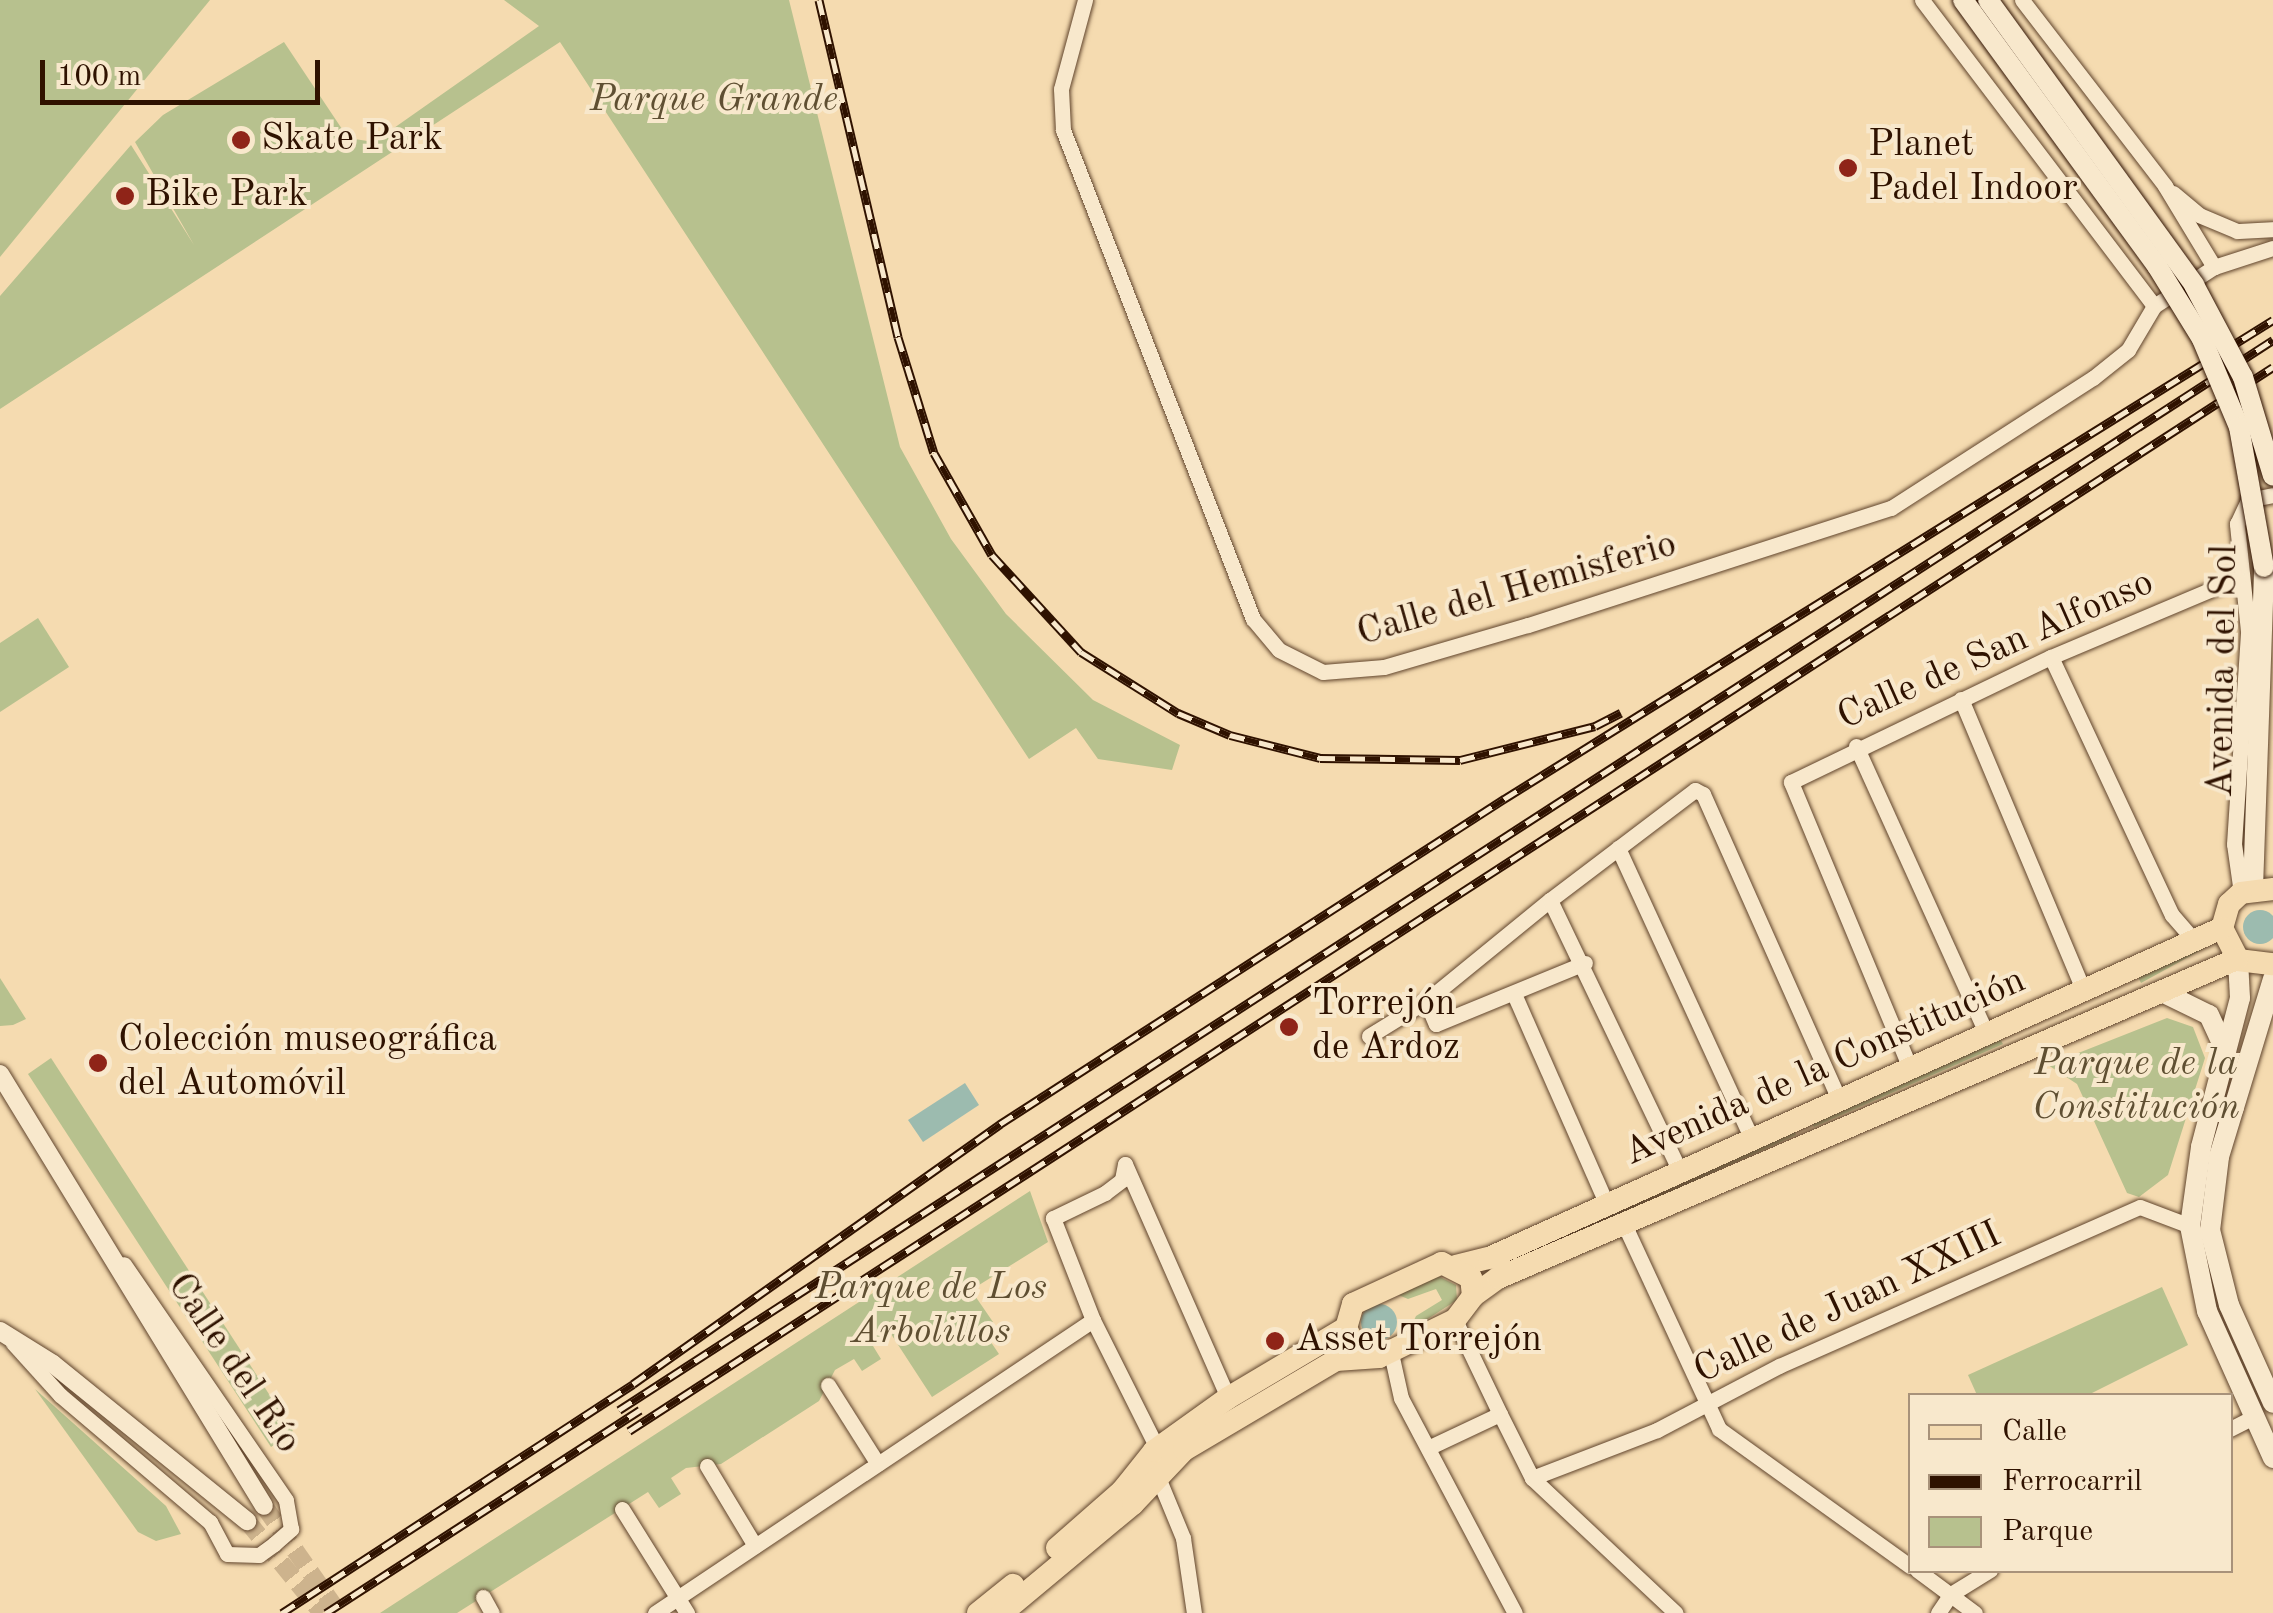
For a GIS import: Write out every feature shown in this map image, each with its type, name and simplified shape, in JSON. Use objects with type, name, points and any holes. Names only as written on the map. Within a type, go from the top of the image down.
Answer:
[{"type":"main road","name":"Avenida del Sol","points":[[1963,0],[2177,294],[2239,427],[2264,567],[2256,890]]},
{"type":"main road","points":[[1988,0],[2194,285],[2243,377],[2273,476]]},
{"type":"main road","points":[[2256,890],[2229,904],[2222,928],[2238,959],[2240,998],[2201,1147],[2190,1226],[2207,1311],[2273,1458]]},
{"type":"main road","name":"Avenida de la Constitución","points":[[1346,1328],[1353,1304],[1427,1267],[1456,1266],[1489,1258],[2222,928]]},
{"type":"main road","points":[[2238,959],[2273,964]]},
{"type":"main road","name":"Avenida de la Constitución","points":[[1473,1296],[1498,1278],[2238,959]]},
{"type":"main road","points":[[2273,978],[2219,1157],[2210,1230],[2229,1304],[2273,1403]]},
{"type":"main road","points":[[2162,992],[2209,1015],[2227,1054]]},
{"type":"main road","points":[[1002,1613],[1133,1504],[1156,1462],[1336,1360],[1391,1352],[1455,1320],[1473,1296],[1471,1278],[1456,1266]]},
{"type":"main road","points":[[978,1613],[1228,1398],[1346,1328],[1359,1354]]},
{"type":"street","name":"Calle del Hemisferio","points":[[1085,0],[1061,90],[1064,130],[1253,619],[1279,650],[1323,672],[1384,667],[1492,636],[1891,508],[2093,378],[2128,350],[2154,306]]},
{"type":"street","points":[[1922,0],[2154,306],[2214,267],[2273,248]]},
{"type":"street","points":[[2022,0],[2164,186],[2214,267]]},
{"type":"street","points":[[2164,186],[2199,215],[2237,231],[2273,229]]},
{"type":"street","points":[[2256,890],[2234,844],[2248,631],[2238,578],[2239,510],[2248,500],[2273,495]]},
{"type":"street","name":"Calle de San Alfonso","points":[[1910,1068],[1792,792],[1800,774],[2051,658],[2238,578]]},
{"type":"street","points":[[2051,658],[2172,915],[2194,940]]},
{"type":"street","points":[[1961,699],[2083,989]]},
{"type":"street","points":[[1856,746],[1986,1033]]},
{"type":"street","points":[[1369,1036],[1426,1000],[1695,790],[1703,794],[1839,1100]]},
{"type":"street","points":[[1618,848],[1752,1139]]},
{"type":"street","points":[[1550,900],[1585,963],[1680,1172]]},
{"type":"street","points":[[1426,1000],[1436,1024],[1585,963]]},
{"type":"street","points":[[1514,994],[1607,1204]]},
{"type":"street","name":"Calle del Río","points":[[0,1074],[264,1506]]},
{"type":"street","points":[[1194,1613],[1184,1538],[1156,1462],[1092,1320],[1054,1218],[1113,1187],[1125,1164],[1228,1398]]},
{"type":"street","name":"Calle de Juan XXIII","points":[[1532,1478],[1705,1405],[2140,1207],[2190,1226]]},
{"type":"street","name":"Calle del Río","points":[[4,1334],[60,1395],[210,1522],[227,1554],[259,1555],[291,1529],[286,1500],[235,1434],[145,1291],[92,1224]]},
{"type":"street","points":[[1624,1224],[1719,1429],[1908,1565]]},
{"type":"street","points":[[655,1613],[1092,1320]]},
{"type":"street","points":[[1455,1320],[1532,1478],[1676,1613]]},
{"type":"street","points":[[4,1334],[53,1364],[247,1521]]},
{"type":"street","points":[[1391,1352],[1401,1398],[1432,1446],[1462,1522],[1515,1613]]},
{"type":"street","points":[[828,1385],[878,1464]]},
{"type":"street","points":[[1432,1446],[1500,1414]]},
{"type":"street","points":[[2233,1428],[2254,1417]]},
{"type":"street","points":[[707,1466],[755,1546]]},
{"type":"street","points":[[622,1509],[686,1613]]},
{"type":"street","points":[[1921,1573],[1975,1613]]},
{"type":"street","points":[[1938,1613],[1951,1594],[1985,1573]]},
{"type":"street","points":[[482,1598],[492,1613]]},
{"type":"green space","points":[[0,0],[210,0],[0,257]]},
{"type":"green space","name":"Parque Grande","points":[[504,0],[789,0],[900,447],[951,539],[1006,614],[1093,700],[1180,745],[1172,770],[1098,759],[1076,728],[1029,759],[560,42],[0,409],[0,296],[131,145],[194,245],[135,142],[163,115],[284,42],[348,138],[374,142],[539,26]]},
{"type":"green space","points":[[38,618],[69,667],[0,712],[0,643]]},
{"type":"green space","points":[[2205,948],[2141,983],[2138,977],[2201,949]]},
{"type":"green space","points":[[0,978],[26,1019],[13,1025],[0,1026]]},
{"type":"green space","name":"Parque de la Constitución","points":[[2167,1018],[2193,1027],[2205,1058],[2168,1175],[2139,1197],[2127,1193],[2077,1084],[2048,1065]]},
{"type":"green space","points":[[2000,1039],[2003,1044],[1814,1127],[1812,1123]]},
{"type":"green space","points":[[51,1058],[293,1431],[271,1447],[28,1074]]},
{"type":"green space","points":[[1794,1130],[1796,1135],[1502,1267],[1500,1263]]},
{"type":"green space","name":"Parque de Los Arbolillos","points":[[1030,1191],[1048,1242],[971,1290],[993,1322],[982,1329],[999,1354],[932,1397],[891,1334],[873,1346],[881,1359],[862,1371],[854,1359],[835,1370],[819,1401],[721,1464],[686,1468],[671,1478],[681,1494],[659,1508],[648,1492],[457,1613],[380,1613]]},
{"type":"green space","points":[[1438,1276],[1456,1285],[1457,1300],[1409,1331],[1416,1316],[1442,1300],[1436,1289],[1408,1299],[1396,1294]]},
{"type":"green space","points":[[2162,1287],[2188,1345],[2092,1393],[1976,1393],[1968,1375]]},
{"type":"green space","points":[[35,1389],[166,1506],[181,1534],[156,1541],[138,1532]]},
{"type":"shaded area","points":[[2260,910],[2272,915],[2272,939],[2260,944],[2248,939],[2243,927],[2248,915]]},
{"type":"shaded area","points":[[965,1083],[979,1105],[923,1142],[908,1120]]},
{"type":"shaded area","points":[[1379,1304],[1392,1309],[1397,1322],[1392,1335],[1379,1340],[1366,1335],[1361,1322],[1366,1309]]},
{"type":"tunnel","points":[[264,1506],[339,1613]]},
{"type":"tunnel","points":[[247,1521],[322,1613]]},
{"type":"railway","points":[[819,0],[898,337],[934,453],[992,555],[1081,652],[1178,713],[1230,735],[1320,758],[1460,760],[1595,726],[1621,713]]},
{"type":"railway","points":[[282,1613],[633,1384],[1000,1124],[1504,799],[2273,320]]},
{"type":"railway","points":[[619,1410],[2273,340]]},
{"type":"railway","points":[[629,1431],[2273,367]]},
{"type":"railway","points":[[326,1613],[640,1410]]},
{"type":"place","name":"Skate Park","points":[[241,140]]},
{"type":"place","name":"Planet Padel Indoor","points":[[1848,168]]},
{"type":"place","name":"Bike Park","points":[[125,196]]},
{"type":"place","name":"Torrejón de Ardoz","points":[[1289,1027]]},
{"type":"place","name":"Colección museográfica del Automóvil","points":[[98,1063]]},
{"type":"place","name":"Asset Torrejón","points":[[1275,1341]]}]
